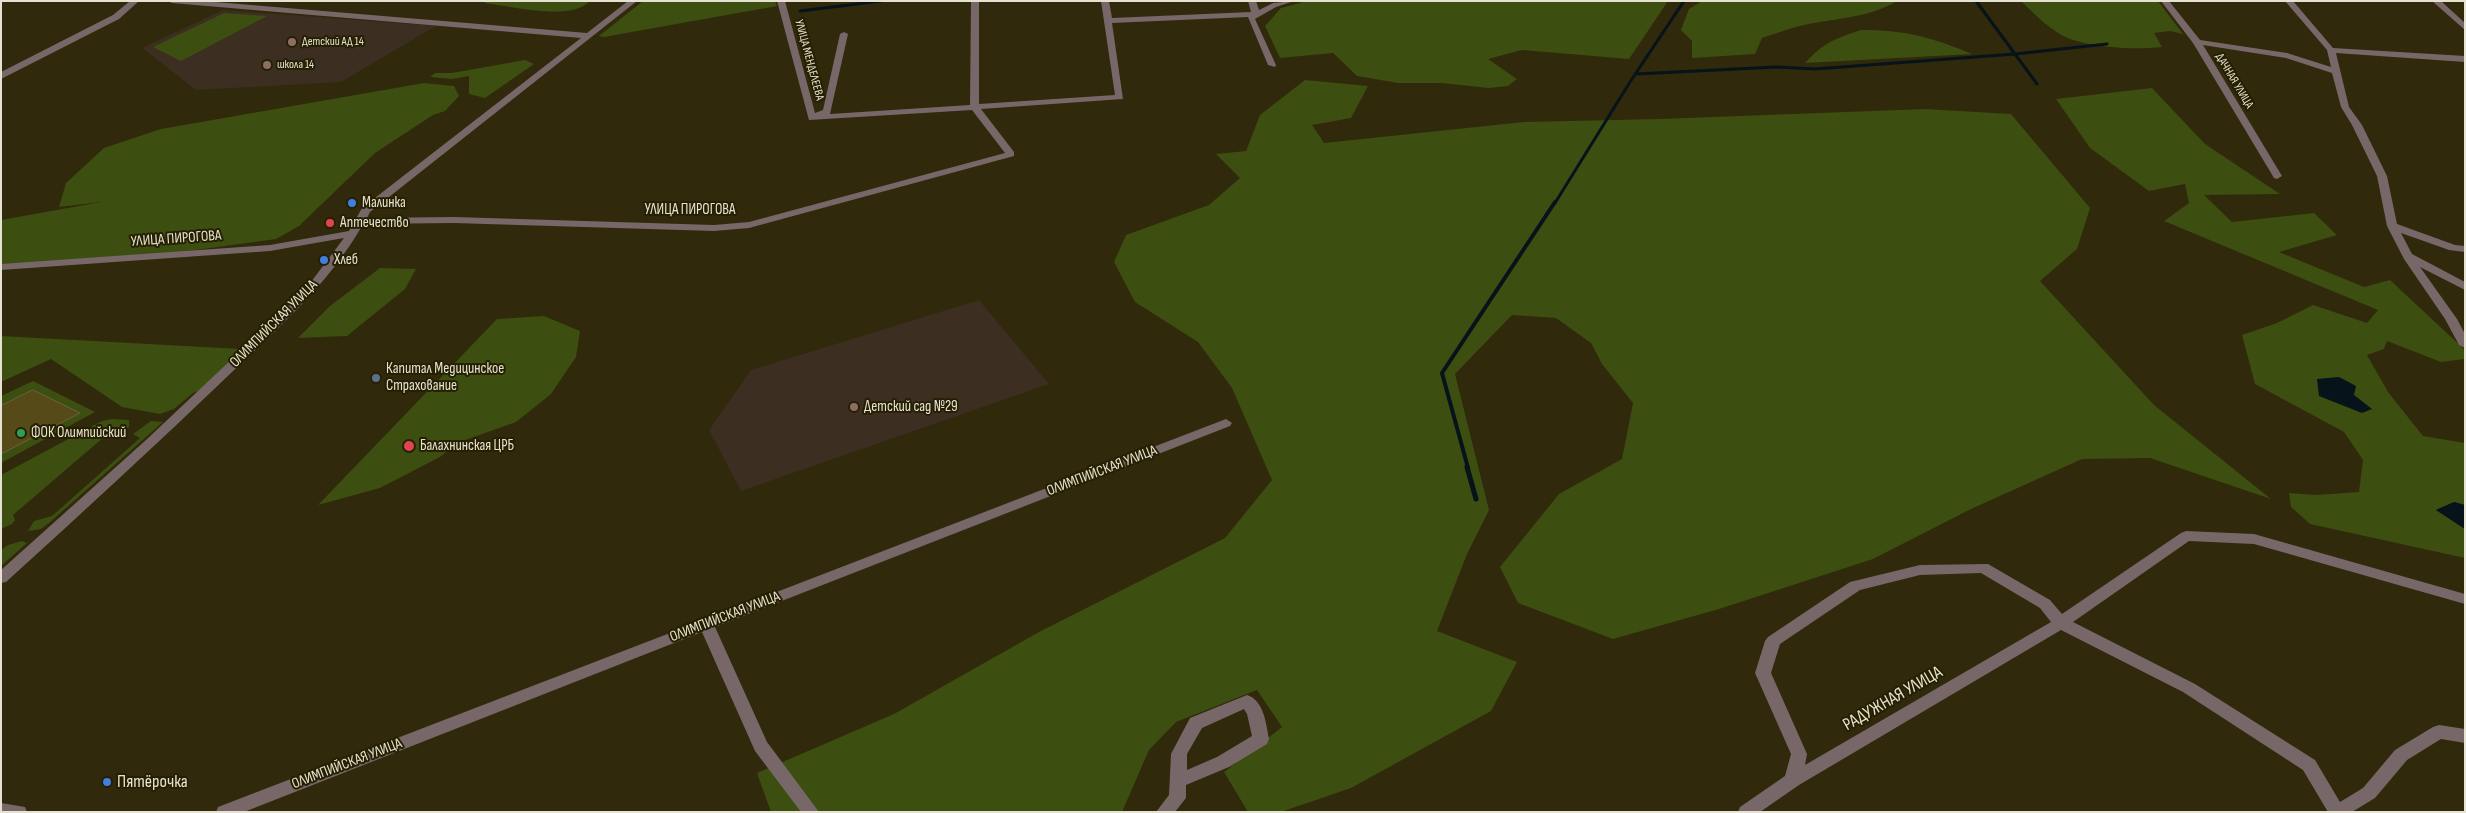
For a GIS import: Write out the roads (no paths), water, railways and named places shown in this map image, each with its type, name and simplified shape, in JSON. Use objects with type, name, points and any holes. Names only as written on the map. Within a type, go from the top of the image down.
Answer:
[{"type":"street","points":[[1,76],[116,16],[135,1]]},
{"type":"street","points":[[172,1],[590,36]]},
{"type":"street","name":"ОЛИМПИЙСКАЯ УЛИЦА","points":[[1,578],[151,443],[309,292],[346,245],[366,210],[633,1]]},
{"type":"street","name":"УЛИЦА МЕНДЕЛЕЕВА","points":[[781,1],[812,118],[827,112],[844,34]]},
{"type":"street","points":[[974,106],[975,1]]},
{"type":"street","points":[[812,118],[1120,97],[1105,1]]},
{"type":"street","points":[[1252,1],[1256,14]]},
{"type":"street","points":[[1272,64],[1251,18],[1273,5],[1290,1]]},
{"type":"street","name":"ДАЧНАЯ УЛИЦА","points":[[2165,1],[2197,42],[2277,176]]},
{"type":"street","points":[[2289,1],[2331,50],[2345,107],[2357,125],[2382,176],[2392,226],[2407,255],[2451,320],[2465,345]]},
{"type":"street","points":[[2436,1],[2465,28]]},
{"type":"street","points":[[1109,21],[1256,14]]},
{"type":"street","points":[[2197,42],[2287,56],[2335,71]]},
{"type":"street","points":[[2331,50],[2465,60]]},
{"type":"street","name":"УЛИЦА ПИРОГОВА","points":[[359,221],[454,220],[714,228],[749,225],[1011,154],[974,106]]},
{"type":"street","points":[[2392,226],[2453,248],[2465,249]]},
{"type":"street","name":"УЛИЦА ПИРОГОВА","points":[[1,267],[270,248],[352,234]]},
{"type":"street","points":[[2407,255],[2465,287]]},
{"type":"street","name":"ОЛИМПИЙСКАЯ УЛИЦА","points":[[224,812],[1226,423]]},
{"type":"street","name":"РАДУЖНАЯ УЛИЦА","points":[[1746,812],[1793,780],[2061,623],[2186,536],[2254,538],[2465,599]]},
{"type":"street","points":[[1793,780],[1799,754],[1763,673],[1773,641],[1855,586],[1920,570],[1983,568],[2045,604],[2061,623],[2189,688],[2309,765],[2337,812],[2369,793],[2401,755],[2439,732],[2465,736]]},
{"type":"street","points":[[706,624],[761,746],[811,812]]},
{"type":"street","points":[[1164,812],[1177,798],[1179,754],[1196,724],[1247,702],[1255,712],[1260,739],[1223,762],[1178,781]]},
{"type":"street","points":[[1,810],[19,812]]},
{"type":"waterway","points":[[800,11],[881,1]]},
{"type":"waterway","points":[[1555,203],[1630,82],[1684,1]]},
{"type":"waterway","points":[[1976,1],[2015,54]]},
{"type":"waterway","points":[[2015,54],[2107,44]]},
{"type":"waterway","points":[[1636,74],[1777,67],[1815,69],[2015,54]]},
{"type":"waterway","points":[[2015,54],[2037,84]]},
{"type":"waterway","points":[[1468,468],[1442,373],[1555,202]]},
{"type":"waterway","points":[[1467,467],[1476,499]]},
{"type":"place","name":"Детский АД 14","points":[[292,42]]},
{"type":"place","name":"школа 14","points":[[267,65]]},
{"type":"place","name":"Малинка","points":[[352,203]]},
{"type":"place","name":"Аптечество","points":[[330,223]]},
{"type":"place","name":"Хлеб","points":[[324,260]]},
{"type":"place","name":"Капитал Медицинское Страхование","points":[[376,378]]},
{"type":"place","name":"Детский сад №29","points":[[854,407]]},
{"type":"place","name":"ФОК Олимпийский","points":[[21,433]]},
{"type":"place","name":"Балахнинская ЦРБ","points":[[409,446]]},
{"type":"place","name":"Пятёрочка","points":[[107,782]]}]
